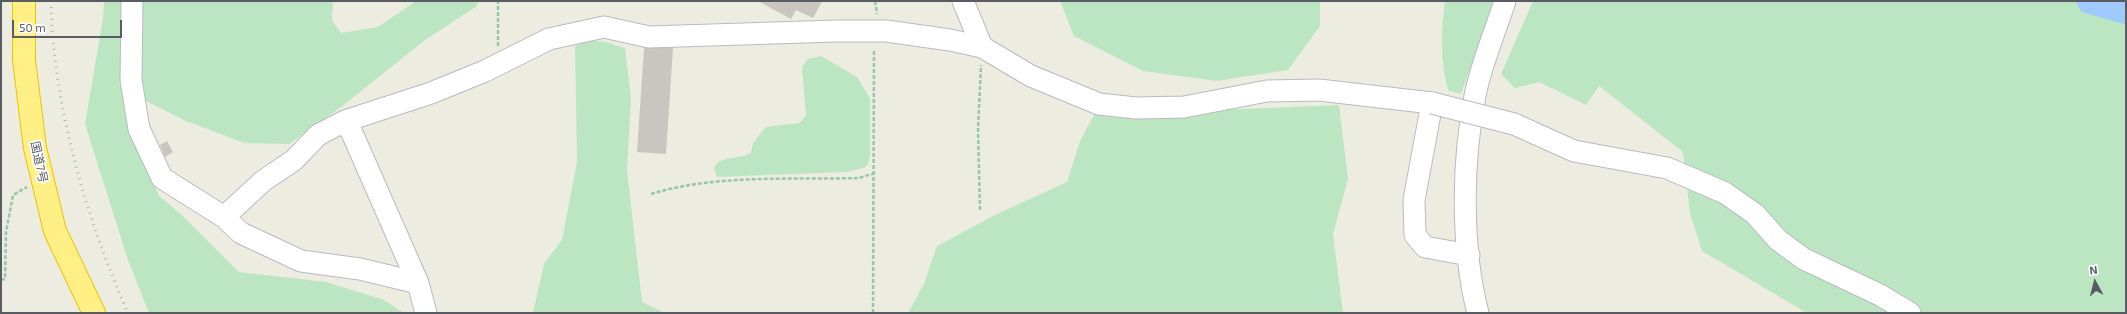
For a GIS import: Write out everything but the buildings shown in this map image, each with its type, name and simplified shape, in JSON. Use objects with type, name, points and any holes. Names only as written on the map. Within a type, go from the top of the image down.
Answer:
[{"type":"highway","name":"国道7号","points":[[24,1],[24,60],[35,148],[55,231],[94,313]]},
{"type":"street","points":[[132,1],[131,80],[138,129],[162,178],[224,217],[241,233],[301,261],[360,269],[418,283]]},
{"type":"street","points":[[963,1],[982,47]]},
{"type":"street","points":[[1478,313],[1469,255],[1464,193],[1475,96],[1505,1]]},
{"type":"street","points":[[224,217],[263,181],[294,160],[318,135],[345,121],[426,95],[498,64],[549,39],[604,27],[649,37],[879,31],[950,40],[982,47],[1031,76],[1099,104],[1136,108],[1184,107],[1268,91],[1319,90],[1432,103],[1514,124],[1574,151],[1667,168],[1725,193],[1755,214],[1778,240],[1804,259],[1880,295],[1910,313]]},
{"type":"street","points":[[1432,103],[1414,200],[1415,235],[1426,248],[1469,255]]},
{"type":"street","points":[[345,121],[352,133],[418,283],[426,313]]},
{"type":"path","points":[[498,1],[498,64]]},
{"type":"path","points":[[873,313],[874,43],[879,31]]},
{"type":"path","points":[[980,210],[978,130],[982,47]]},
{"type":"path","points":[[651,194],[678,186],[708,182],[859,178],[874,173]]},
{"type":"path","points":[[1,280],[4,279],[6,232],[13,195],[42,178]]},
{"type":"green space","points":[[104,1],[333,1],[332,20],[341,33],[378,27],[416,1],[478,1],[477,6],[425,40],[341,107],[289,144],[245,143],[186,121],[140,98],[133,138],[159,196],[183,216],[239,272],[326,282],[384,300],[404,313],[149,313],[128,260],[85,124],[103,18]]},
{"type":"green space","points":[[1060,1],[1320,1],[1320,26],[1288,70],[1216,81],[1143,71],[1074,36]]},
{"type":"green space","points":[[1445,1],[1494,1],[1461,94],[1448,90],[1445,79],[1442,46]]},
{"type":"green space","points":[[1533,1],[2126,1],[2126,313],[1807,313],[1702,251],[1690,214],[1683,152],[1599,86],[1586,105],[1539,82],[1515,88],[1501,74]]},
{"type":"green space","points":[[588,40],[605,42],[625,48],[631,98],[627,170],[642,302],[665,313],[533,313],[544,264],[562,240],[577,162],[575,46]]},
{"type":"green space","points":[[821,56],[857,77],[870,98],[870,158],[866,167],[847,172],[717,177],[714,168],[718,162],[751,153],[753,143],[766,127],[799,123],[806,116],[802,67],[808,59]]},
{"type":"green space","points":[[1339,105],[1348,179],[1333,234],[1343,313],[908,313],[924,284],[937,246],[997,214],[1067,182],[1080,141],[1094,115]]},
{"type":"waterway","points":[[2090,1],[2126,11]]},
{"type":"railway","points":[[51,1],[53,40],[58,80],[74,160],[99,239],[128,313]]}]
